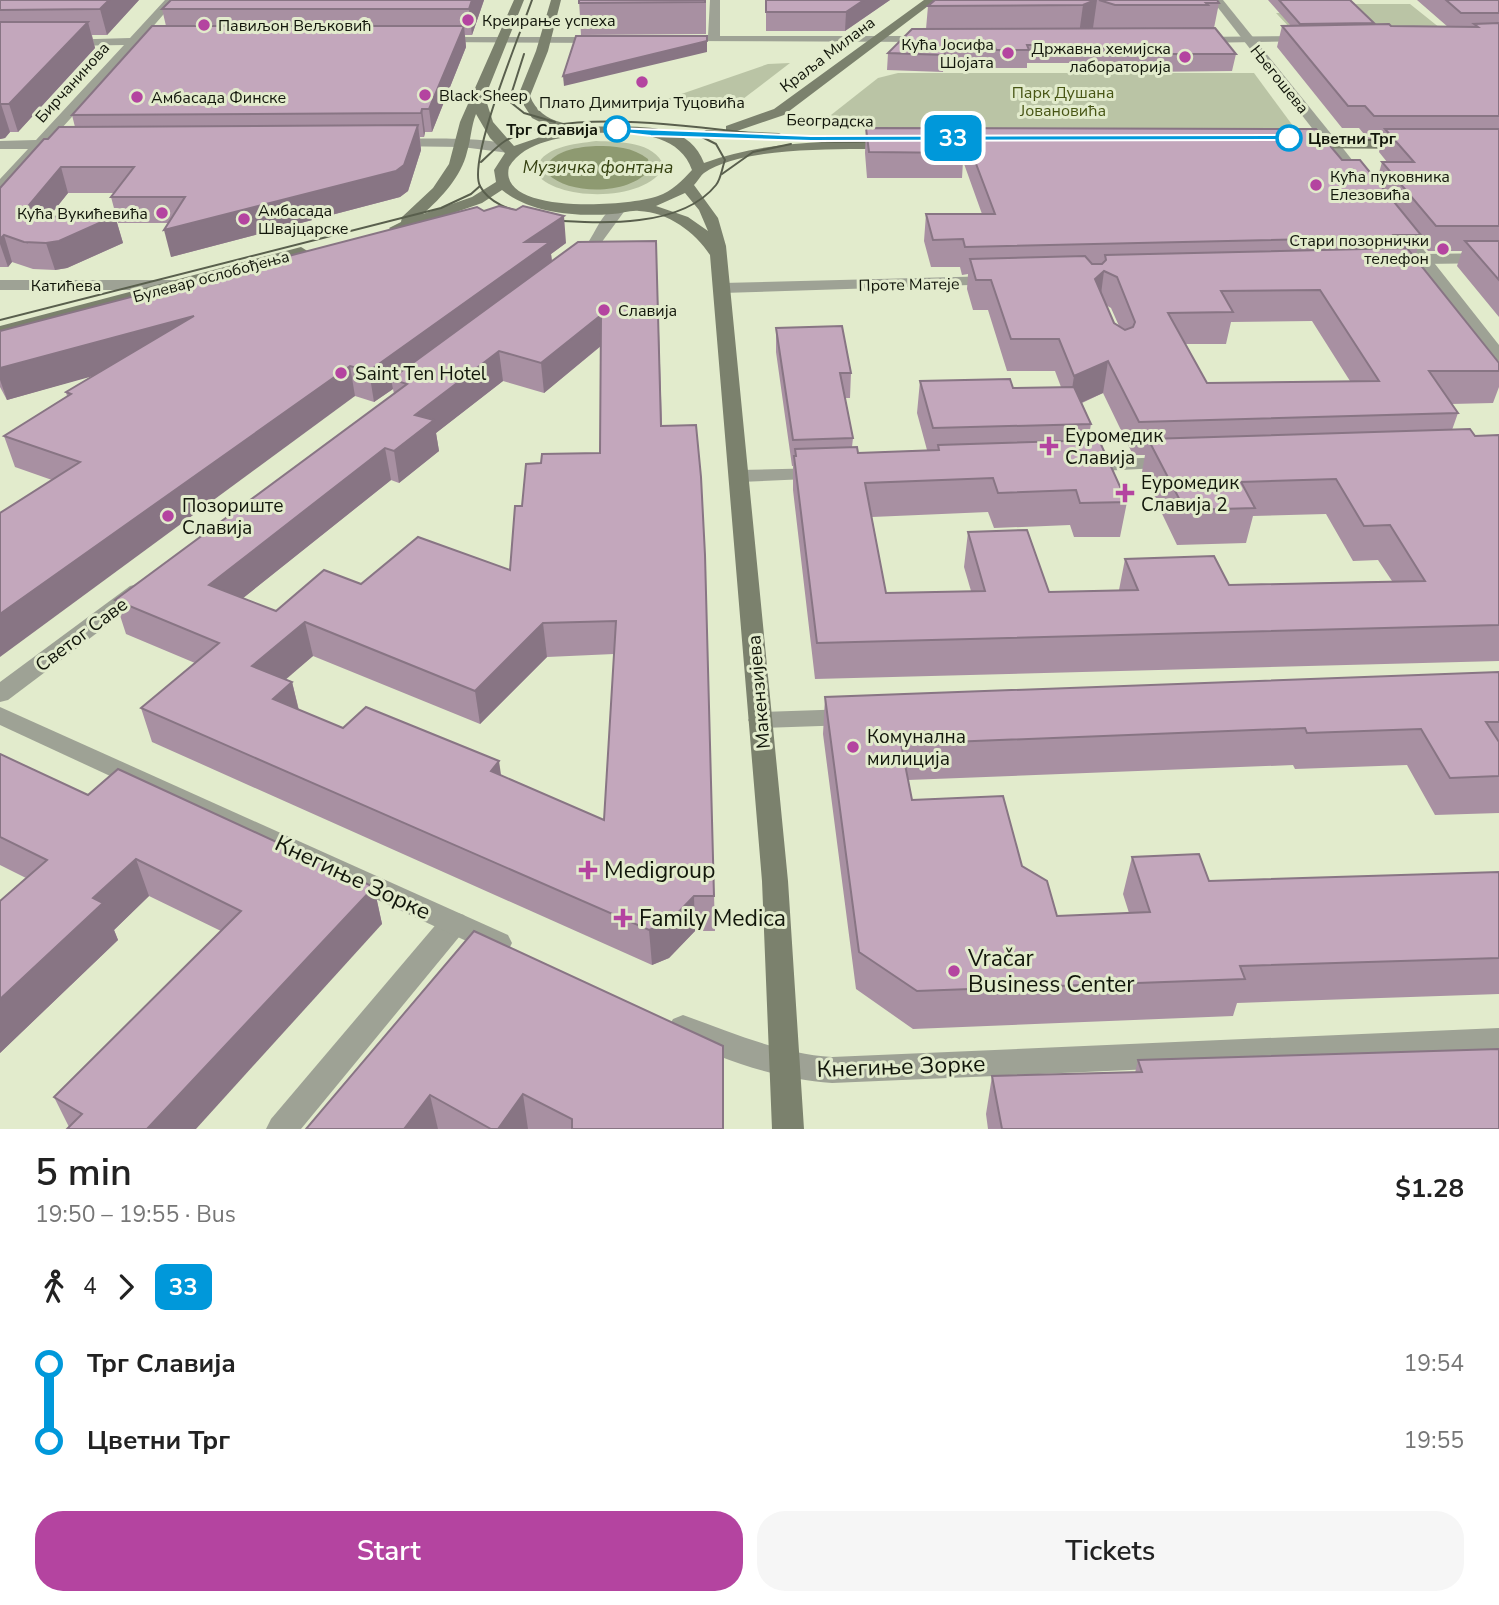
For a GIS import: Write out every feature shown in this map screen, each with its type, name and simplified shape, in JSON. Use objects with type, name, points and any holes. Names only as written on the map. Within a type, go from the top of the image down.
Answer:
[{"type":"main road","points":[[397,228],[438,192],[451,175],[466,122],[506,40],[519,0]]},
{"type":"main road","points":[[556,0],[545,40],[524,96],[526,104],[544,120],[573,131]]},
{"type":"main road","name":"Краља Милана","points":[[698,166],[755,136],[779,112],[930,0]]},
{"type":"main road","points":[[479,98],[481,115],[488,128],[511,151]]},
{"type":"main road","points":[[779,112],[783,123],[811,138]]},
{"type":"main road","name":"Краља Милана","points":[[651,133],[706,134],[747,125],[779,112]]},
{"type":"main road","points":[[613,129],[651,133],[684,146],[698,166],[687,186],[664,198],[619,209],[579,210],[542,204],[521,197],[504,183],[501,169],[511,151],[545,138],[573,131],[613,129]]},
{"type":"main road","name":"Београдска","points":[[698,166],[774,148],[904,142],[706,134]]},
{"type":"main road","points":[[1289,141],[1419,141]]},
{"type":"main road","points":[[378,233],[422,221],[477,200],[504,183]]},
{"type":"main road","name":"Макензијева","points":[[687,186],[709,213],[719,244],[718,257],[775,881],[788,1129]]},
{"type":"main road","points":[[509,208],[542,204]]},
{"type":"main road","name":"Макензијева","points":[[639,206],[669,214],[694,225],[704,234],[718,257]]},
{"type":"main road","points":[[422,221],[490,212]]},
{"type":"main road","name":"Булевар ослобођења","points":[[0,331],[319,248]]},
{"type":"street","name":"Бирчанинова","points":[[0,188],[171,0]]},
{"type":"street","points":[[714,39],[715,0]]},
{"type":"street","name":"Његошева","points":[[1217,0],[1372,194]]},
{"type":"street","points":[[662,40],[944,39]]},
{"type":"street","points":[[1184,40],[1323,39]]},
{"type":"street","points":[[425,40],[622,40]]},
{"type":"street","points":[[52,42],[177,41]]},
{"type":"street","points":[[371,143],[462,143],[511,151]]},
{"type":"street","points":[[0,145],[80,144]]},
{"type":"street","points":[[561,275],[593,248],[606,222],[619,209]]},
{"type":"street","points":[[1388,214],[1422,267],[1499,356]]},
{"type":"street","points":[[1422,267],[1499,258]]},
{"type":"street","name":"Проте Матеје","points":[[722,288],[1006,281]]},
{"type":"street","name":"Катићева","points":[[0,285],[174,285]]},
{"type":"street","points":[[1057,467],[1195,463]]},
{"type":"street","points":[[740,476],[837,473]]},
{"type":"street","name":"Светог Саве","points":[[0,694],[153,580]]},
{"type":"street","name":"Кнегиње Зорке","points":[[0,715],[527,956]]},
{"type":"street","points":[[760,720],[874,716]]},
{"type":"street","points":[[282,1129],[454,923]]},
{"type":"street","name":"Кнегиње Зорке","points":[[653,1014],[704,1037],[786,1065],[832,1070],[1499,1041]]},
{"type":"green space","points":[[1352,4],[1410,4],[1440,28],[1292,30],[1276,13],[1359,12]]},
{"type":"green space","points":[[790,63],[739,102],[664,100],[768,64]]},
{"type":"green space","name":"Парк Душана Јовановића","points":[[898,73],[1254,73],[1296,130],[852,129],[831,115],[878,78]]},
{"type":"green space","name":"Музичка фонтана","points":[[596,141],[644,147],[659,158],[664,166],[655,178],[640,186],[622,192],[602,194],[562,189],[546,182],[535,172],[538,163],[551,152],[569,145]]},
{"type":"water","name":"Музичка фонтана","points":[[596,146],[636,152],[648,159],[650,169],[629,184],[600,190],[571,186],[548,174],[546,167],[561,153]]},
{"type":"building","points":[[0,0],[109,0],[100,9],[0,10]]},
{"type":"building","points":[[171,0],[472,0],[469,9],[162,9]]},
{"type":"building","points":[[579,0],[705,0],[705,2],[579,3]]},
{"type":"building","points":[[766,0],[864,0],[846,12],[766,12]]},
{"type":"building","points":[[935,0],[1095,0],[1083,5],[928,6]]},
{"type":"building","points":[[1099,0],[1217,0],[1219,3],[1115,5]]},
{"type":"building","points":[[1279,0],[1350,0],[1374,23],[1300,24]]},
{"type":"building","points":[[1446,0],[1499,0],[1499,13],[1461,13]]},
{"type":"building","points":[[0,22],[88,22],[9,104],[0,105]]},
{"type":"building","points":[[1499,23],[1499,116],[1374,116],[1365,106],[1348,106],[1282,26],[1389,24],[1478,27],[1474,24]]},
{"type":"building","points":[[152,26],[464,26],[429,109],[422,109],[421,113],[72,115]]},
{"type":"building","points":[[1215,28],[1236,54],[1145,54],[1141,48],[1080,48],[1078,45],[1027,45],[1029,50],[996,50],[994,44],[943,44],[945,55],[888,53],[912,29]]},
{"type":"building","points":[[576,36],[707,36],[707,41],[563,76]]},
{"type":"building","points":[[418,125],[404,165],[396,171],[164,230],[185,197],[111,197],[134,167],[61,167],[19,217],[115,216],[59,241],[24,242],[4,235],[0,239],[0,188],[44,139],[48,139],[59,127]]},
{"type":"building","points":[[866,128],[1316,129],[1342,160],[1360,160],[1421,235],[965,247],[963,239],[933,240],[926,214],[995,214],[964,132],[964,153],[869,152]]},
{"type":"building","points":[[1385,129],[1499,129],[1499,226],[1436,226],[1382,162],[1414,162]]},
{"type":"building","points":[[499,206],[516,210],[523,206],[564,216],[525,242],[550,242],[369,371],[350,366],[0,614],[0,513],[80,462],[4,436],[71,394],[66,392],[194,316],[0,368],[0,331],[477,207],[484,211]]},
{"type":"building","points":[[656,241],[661,426],[696,425],[705,555],[714,896],[694,896],[668,923],[649,930],[141,708],[219,643],[115,600],[407,384],[391,379],[578,242]],"holes":[[[601,315],[600,453],[542,454],[541,463],[526,464],[522,506],[515,506],[510,570],[418,537],[361,584],[324,570],[276,611],[209,585],[385,448],[394,451],[434,420],[415,415],[499,351],[541,363]],[[616,621],[604,820],[491,771],[499,761],[366,707],[343,728],[273,699],[292,682],[252,666],[305,622],[475,691],[543,623]]]},
{"type":"building","points":[[1465,241],[1499,241],[1499,280]]},
{"type":"building","points":[[1407,248],[1499,363],[1499,371],[1429,371],[1458,413],[1139,422],[1108,361],[1074,376],[1059,339],[1011,339],[991,280],[976,280],[970,259],[1085,256],[1092,264],[1102,264],[1106,260],[1105,255]],"holes":[[[1104,271],[1117,277],[1135,322],[1133,327],[1125,330],[1114,323],[1095,279]],[[1320,290],[1379,381],[1207,383],[1168,313],[1233,312],[1221,291]]]},
{"type":"building","points":[[842,326],[851,373],[840,373],[853,438],[793,440],[776,328]]},
{"type":"building","points":[[1010,379],[1013,388],[1074,387],[1091,424],[933,428],[920,381]]},
{"type":"building","points":[[1470,429],[1475,436],[1499,435],[1499,625],[817,643],[795,449],[857,447],[858,453],[939,450],[938,445],[1099,440],[1127,502],[1080,503],[1076,490],[998,493],[993,478],[865,483],[886,593],[985,591],[968,532],[1027,530],[1049,592],[1138,590],[1125,559],[1214,556],[1229,585],[1425,581],[1390,525],[1364,526],[1336,479],[1241,482],[1255,508],[1185,510],[1148,439]]},
{"type":"building","points":[[1499,672],[1499,722],[1486,722],[1499,742],[1499,776],[1450,778],[1421,729],[1307,733],[1305,728],[901,744],[912,800],[1003,796],[1022,866],[1047,881],[1057,916],[1150,912],[1132,857],[1199,854],[1209,881],[1499,872],[1499,958],[1240,966],[1245,979],[917,991],[859,952],[825,697]]},
{"type":"building","points":[[0,754],[88,795],[118,769],[374,887],[147,1129],[67,1129],[82,1114],[54,1097],[241,911],[136,859],[93,898],[103,903],[0,999],[0,901],[47,860],[0,837]]},
{"type":"building","points":[[474,931],[723,1046],[723,1129],[572,1129],[572,1119],[523,1094],[498,1129],[491,1129],[430,1095],[404,1129],[306,1129]]},
{"type":"building","points":[[1499,1049],[1499,1129],[1002,1129],[992,1076],[1142,1072],[1138,1060]]},
{"type":"tram line","points":[[480,186],[478,172],[488,124],[532,0]]},
{"type":"tram line","points":[[524,54],[509,101],[524,113],[555,122]]},
{"type":"tram line","points":[[481,162],[505,141],[534,129],[569,123],[652,123],[815,141],[885,141]]},
{"type":"tram line","points":[[544,220],[636,220],[659,217],[700,200],[718,183],[725,160],[716,144],[692,132]]},
{"type":"tram line","points":[[1305,140],[1400,140]]},
{"type":"tram line","points":[[722,174],[753,152],[791,144]]},
{"type":"tram line","points":[[0,320],[441,208],[471,194],[480,186]]},
{"type":"tram line","points":[[480,186],[489,197],[502,205],[530,215]]},
{"type":"bus line","name":"33","points":[[617,129],[651,133],[811,138],[1289,138]]},
{"type":"place","name":"Креирање успеха","points":[[468,20]]},
{"type":"place","name":"Павиљон Вељковић","points":[[204,25]]},
{"type":"place","name":"Кућа Јосифа Шојата","points":[[1008,53]]},
{"type":"place","name":"Државна хемијска лабораторија","points":[[1185,57]]},
{"type":"place","name":"Плато Димитрија Туцовића","points":[[642,82]]},
{"type":"place","name":"Black Sheep","points":[[425,95]]},
{"type":"place","name":"Амбасада Финске","points":[[137,97]]},
{"type":"place","name":"Трг Славија","points":[[617,129]]},
{"type":"place","name":"Цветни Трг","points":[[1289,138]]},
{"type":"place","name":"Кућа пуковника Елезовића","points":[[1316,185]]},
{"type":"place","name":"Кућа Вукићевића","points":[[162,213]]},
{"type":"place","name":"Амбасада Швајцарске","points":[[244,219]]},
{"type":"place","name":"Стари позорнички телефон","points":[[1443,249]]},
{"type":"place","name":"Славија","points":[[604,310]]},
{"type":"place","name":"Saint Ten Hotel","points":[[341,373]]},
{"type":"place","name":"Еуромедик Славија","points":[[1049,446]]},
{"type":"place","name":"Еуромедик Славија 2","points":[[1125,493]]},
{"type":"place","name":"Позориште Славија","points":[[168,516]]},
{"type":"place","name":"Комунална милиција","points":[[853,747]]},
{"type":"place","name":"Medigroup","points":[[588,870]]},
{"type":"place","name":"Family Medica","points":[[623,918]]},
{"type":"place","name":"Vračar Business Center","points":[[954,971]]}]
